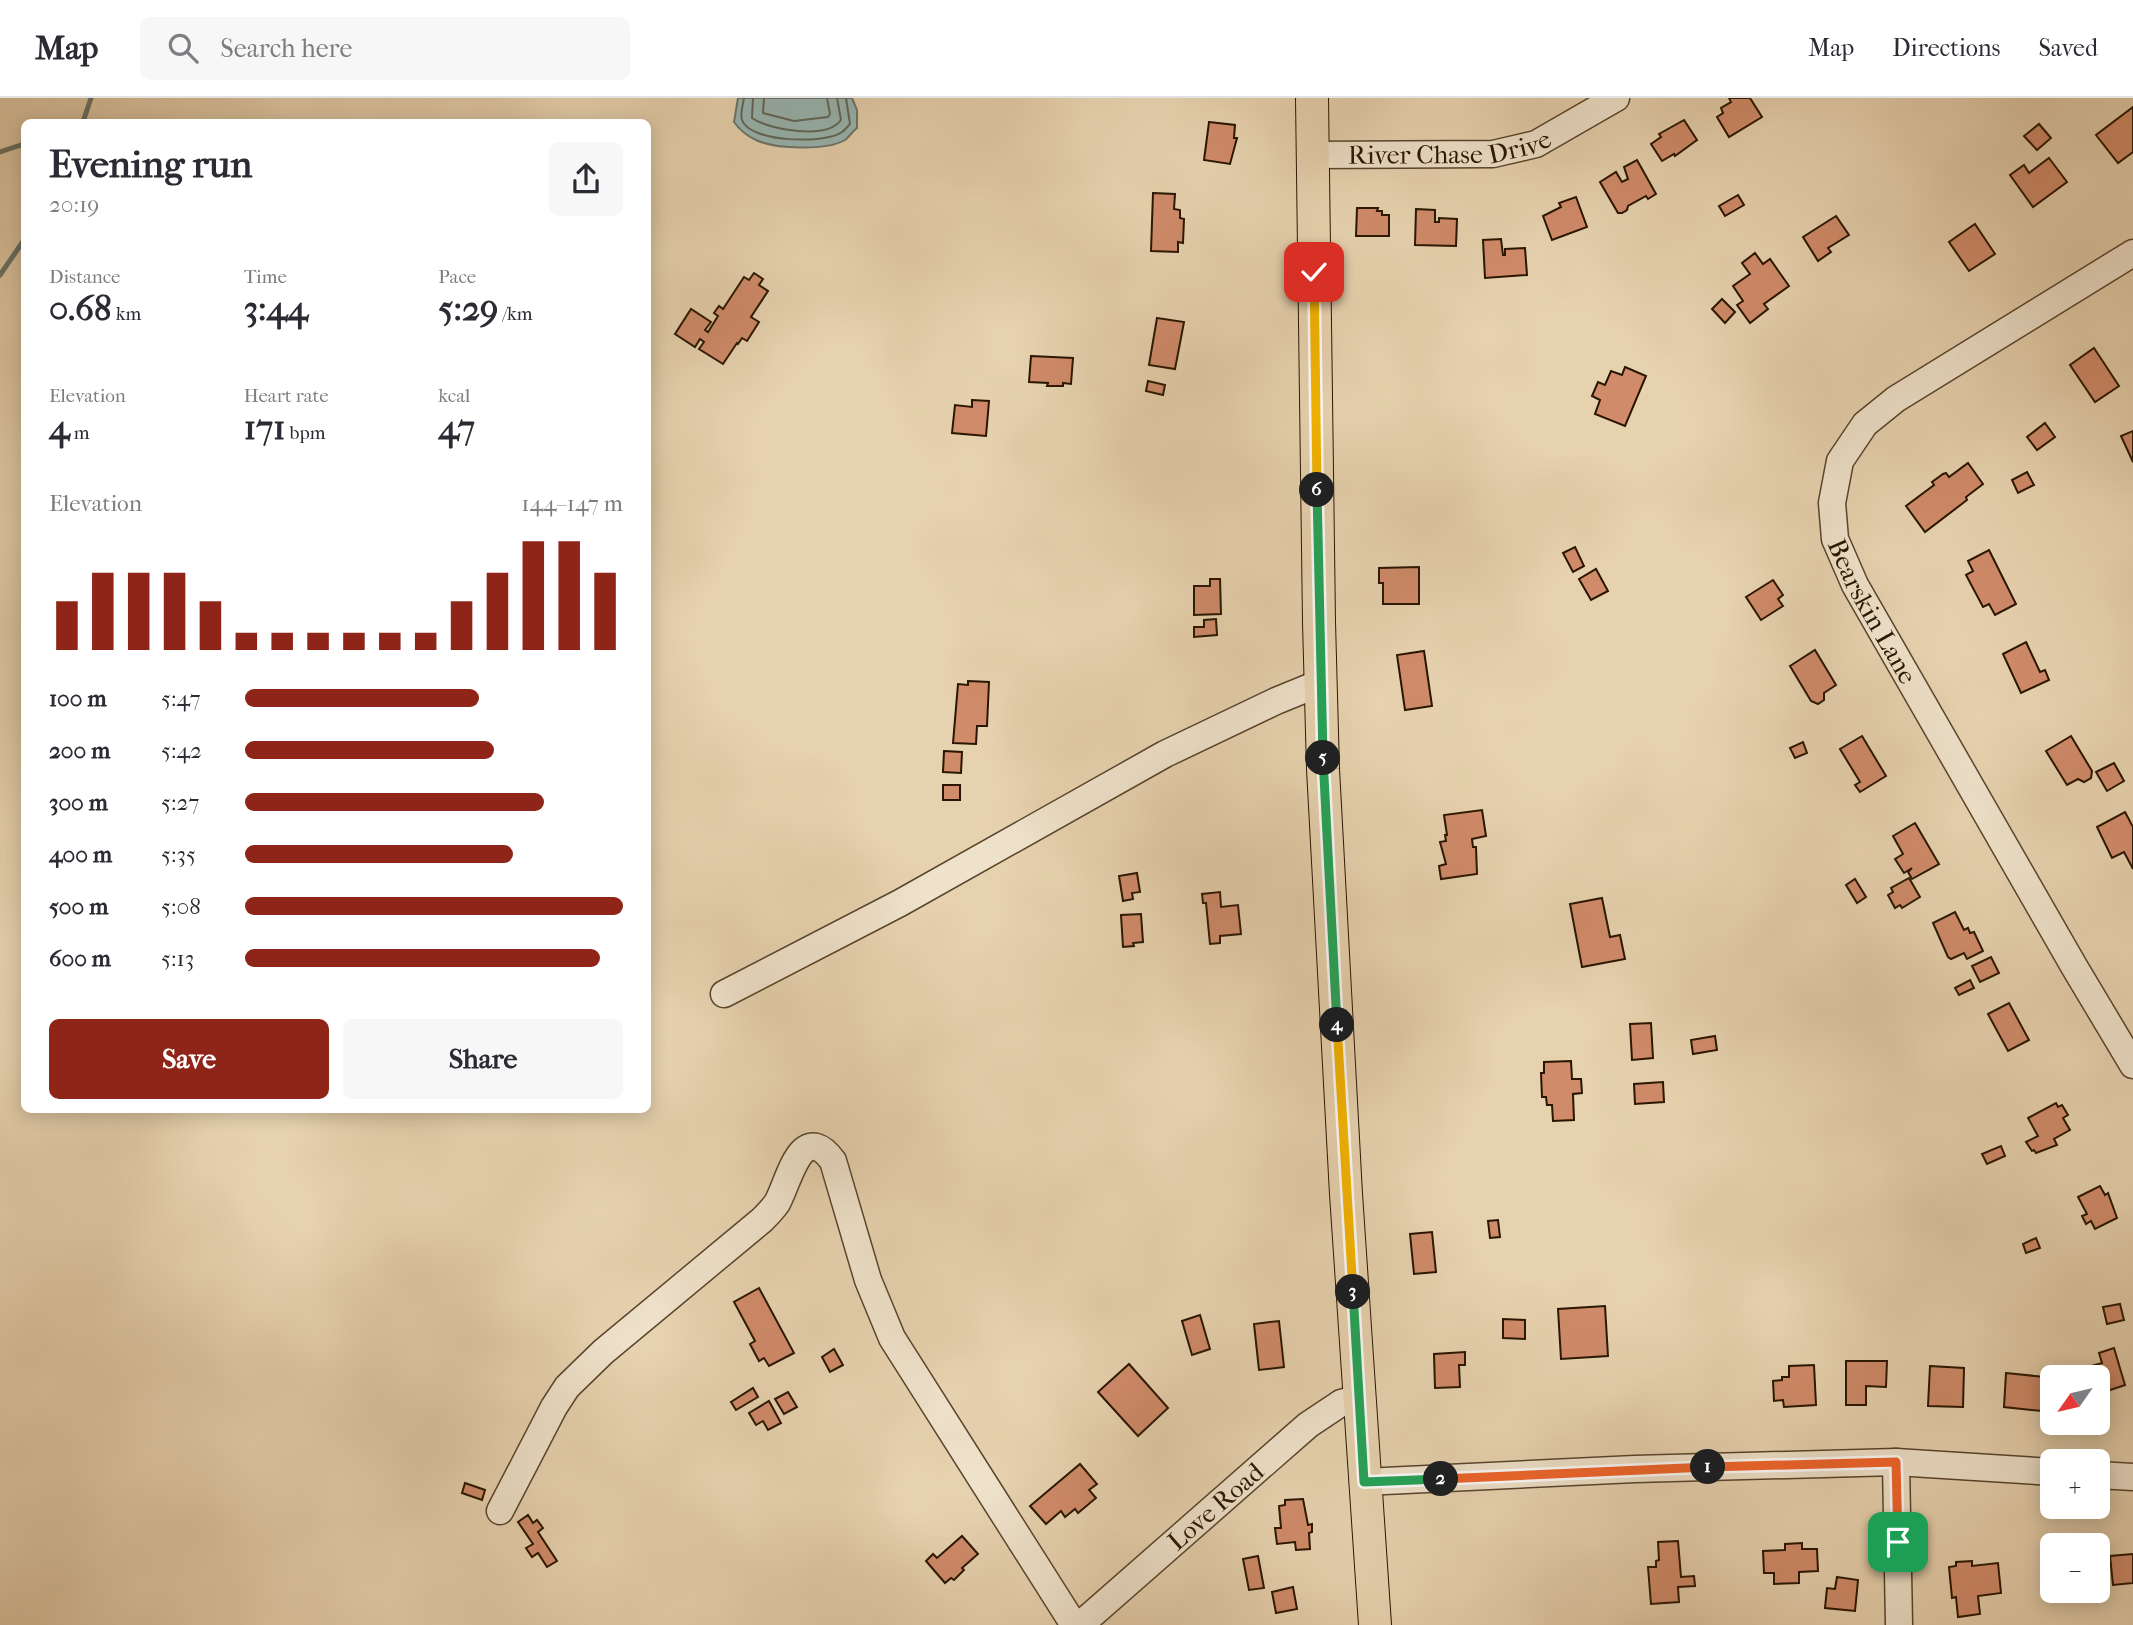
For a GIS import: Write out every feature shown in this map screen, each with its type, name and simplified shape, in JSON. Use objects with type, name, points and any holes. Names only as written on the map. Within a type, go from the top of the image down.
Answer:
[{"type":"main road","points":[[1312,98],[1320,683],[1334,973],[1375,1625]]},
{"type":"street","name":"River Chase Drive","points":[[1312,155],[1493,154],[1536,144],[1616,98]]},
{"type":"street","name":"Bearskin Lane","points":[[2133,253],[1896,398],[1865,424],[1840,461],[1832,503],[1835,539],[1855,585],[2133,1065]]},
{"type":"street","points":[[724,994],[900,903],[1165,754],[1320,683]]},
{"type":"street","points":[[500,1511],[567,1387],[603,1352],[762,1220],[776,1204],[794,1161],[803,1151],[817,1146],[825,1150],[833,1161],[868,1280],[892,1338],[1074,1625]]},
{"type":"street","name":"Love Road","points":[[1080,1625],[1308,1426],[1341,1403],[1359,1398]]},
{"type":"street","points":[[1896,1462],[1899,1625]]},
{"type":"street","points":[[1364,1482],[1635,1469],[1896,1462],[2040,1471]]},
{"type":"street","points":[[2110,1476],[2133,1477]]},
{"type":"water","points":[[738,98],[852,98],[857,110],[857,128],[845,140],[826,146],[800,148],[764,143],[746,134],[734,122]]},
{"type":"building","points":[[1729,98],[1750,98],[1762,117],[1729,137],[1717,117],[1723,113],[1721,108],[1731,102]]},
{"type":"building","points":[[2133,107],[2133,152],[2118,163],[2096,135]]},
{"type":"building","points":[[1684,120],[1697,140],[1675,156],[1674,154],[1662,161],[1651,144],[1661,137],[1659,134]]},
{"type":"building","points":[[1209,122],[1235,125],[1234,138],[1237,138],[1230,164],[1204,160]]},
{"type":"building","points":[[2039,124],[2051,138],[2037,150],[2024,136]]},
{"type":"building","points":[[2049,158],[2067,182],[2033,207],[2010,175],[2024,165],[2029,173]]},
{"type":"building","points":[[1637,160],[1656,194],[1648,199],[1646,196],[1628,206],[1627,210],[1618,213],[1600,182],[1616,172],[1622,182],[1628,179],[1624,167]]},
{"type":"building","points":[[1153,193],[1175,194],[1174,209],[1180,210],[1180,218],[1184,219],[1183,243],[1178,242],[1178,252],[1151,251]]},
{"type":"building","points":[[1738,195],[1744,205],[1725,216],[1719,206]]},
{"type":"building","points":[[1576,197],[1587,227],[1552,240],[1543,216],[1561,207],[1559,203]]},
{"type":"building","points":[[1357,208],[1378,208],[1377,211],[1382,211],[1382,215],[1389,215],[1389,236],[1356,236]]},
{"type":"building","points":[[1416,209],[1435,210],[1435,222],[1439,222],[1439,218],[1457,219],[1456,246],[1415,245]]},
{"type":"building","points":[[1836,216],[1849,235],[1828,248],[1831,252],[1818,261],[1803,237]]},
{"type":"building","points":[[1975,224],[1995,254],[1969,271],[1949,242]]},
{"type":"building","points":[[1501,239],[1503,255],[1505,249],[1525,248],[1527,275],[1485,278],[1483,240]]},
{"type":"building","points":[[1755,253],[1763,264],[1770,259],[1789,286],[1764,304],[1768,309],[1750,323],[1737,305],[1743,301],[1733,286],[1750,274],[1742,263]]},
{"type":"building","points":[[754,273],[763,279],[759,285],[768,291],[751,317],[759,322],[747,341],[742,338],[723,364],[699,349],[704,342],[700,339],[695,347],[675,334],[691,309],[711,322],[705,330],[708,332],[718,316],[714,313],[719,306],[723,309],[744,277],[749,280]]},
{"type":"building","points":[[1722,299],[1735,312],[1725,323],[1712,309]]},
{"type":"building","points":[[1157,318],[1184,322],[1175,369],[1149,365]]},
{"type":"building","points":[[2094,348],[2119,386],[2095,402],[2070,365]]},
{"type":"building","points":[[1031,356],[1073,358],[1071,384],[1047,386],[1048,383],[1029,382]]},
{"type":"building","points":[[1625,367],[1646,376],[1625,426],[1595,414],[1600,400],[1592,396],[1598,382],[1605,385],[1611,371],[1622,375]]},
{"type":"building","points":[[1148,381],[1165,385],[1163,395],[1146,391]]},
{"type":"building","points":[[972,400],[989,401],[986,436],[952,433],[955,405],[972,407]]},
{"type":"building","points":[[2045,423],[2055,437],[2037,450],[2027,437]]},
{"type":"building","points":[[2133,431],[2133,462],[2121,436]]},
{"type":"building","points":[[1968,463],[1983,484],[1966,497],[1967,500],[1925,532],[1906,506],[1934,485],[1932,482],[1943,474],[1946,473],[1949,477]]},
{"type":"building","points":[[2027,472],[2034,485],[2018,493],[2012,480]]},
{"type":"building","points":[[1575,547],[1584,566],[1573,572],[1563,553]]},
{"type":"building","points":[[1989,550],[2016,604],[1995,615],[1989,604],[1983,607],[1966,575],[1973,571],[1968,561]]},
{"type":"building","points":[[1419,567],[1419,604],[1383,604],[1383,583],[1379,583],[1379,568]]},
{"type":"building","points":[[1596,569],[1608,591],[1591,600],[1579,579]]},
{"type":"building","points":[[1210,579],[1220,579],[1221,614],[1194,615],[1194,586],[1210,586]]},
{"type":"building","points":[[1773,580],[1783,595],[1778,599],[1783,606],[1761,620],[1746,597]]},
{"type":"building","points":[[1216,619],[1217,635],[1194,637],[1194,627],[1204,627],[1204,620]]},
{"type":"building","points":[[2026,642],[2040,672],[2045,670],[2049,680],[2021,693],[2003,654]]},
{"type":"building","points":[[1815,650],[1836,685],[1824,693],[1824,700],[1818,704],[1811,701],[1790,666]]},
{"type":"building","points":[[1424,651],[1432,706],[1405,710],[1397,655]]},
{"type":"building","points":[[968,681],[989,682],[987,726],[977,726],[976,744],[953,743],[958,684],[968,685]]},
{"type":"building","points":[[1862,736],[1886,776],[1860,792],[1855,785],[1860,782],[1840,749]]},
{"type":"building","points":[[2071,736],[2092,771],[2091,778],[2084,782],[2078,779],[2067,785],[2046,751]]},
{"type":"building","points":[[1803,742],[1807,753],[1795,758],[1790,748]]},
{"type":"building","points":[[944,751],[962,752],[961,773],[943,772]]},
{"type":"building","points":[[2114,763],[2124,781],[2107,791],[2096,772]]},
{"type":"building","points":[[943,785],[960,785],[960,800],[943,800]]},
{"type":"building","points":[[1482,810],[1486,836],[1472,839],[1473,847],[1476,847],[1477,874],[1441,879],[1439,866],[1446,864],[1440,842],[1446,841],[1447,835],[1444,815]]},
{"type":"building","points":[[2125,812],[2133,827],[2133,869],[2124,852],[2112,858],[2097,827]]},
{"type":"building","points":[[1915,823],[1939,864],[1912,879],[1908,872],[1912,868],[1904,873],[1895,859],[1903,854],[1893,836]]},
{"type":"building","points":[[1137,873],[1140,892],[1132,893],[1133,899],[1123,901],[1119,876]]},
{"type":"building","points":[[1909,878],[1920,897],[1902,908],[1900,905],[1895,908],[1888,895],[1893,892],[1891,888]]},
{"type":"building","points":[[1855,879],[1866,897],[1857,903],[1846,885]]},
{"type":"building","points":[[1220,892],[1221,907],[1238,905],[1241,934],[1220,936],[1220,943],[1210,944],[1206,903],[1203,903],[1202,894]]},
{"type":"building","points":[[1602,898],[1610,937],[1620,935],[1625,959],[1582,967],[1570,904]]},
{"type":"building","points":[[1955,912],[1964,930],[1968,928],[1970,933],[1974,932],[1983,951],[1967,959],[1964,953],[1951,959],[1948,957],[1933,923]]},
{"type":"building","points":[[1141,914],[1143,942],[1123,947],[1121,915]]},
{"type":"building","points":[[1991,957],[1999,973],[1980,982],[1972,966]]},
{"type":"building","points":[[1970,980],[1974,988],[1959,995],[1955,988]]},
{"type":"building","points":[[2009,1003],[2029,1040],[2008,1051],[1988,1014]]},
{"type":"building","points":[[1651,1023],[1653,1058],[1632,1060],[1630,1024]]},
{"type":"building","points":[[1715,1036],[1717,1050],[1693,1054],[1691,1040]]},
{"type":"building","points":[[1571,1061],[1572,1079],[1581,1079],[1582,1093],[1573,1094],[1574,1120],[1553,1121],[1552,1105],[1547,1105],[1546,1097],[1542,1097],[1541,1073],[1544,1073],[1544,1062]]},
{"type":"building","points":[[1663,1082],[1664,1102],[1635,1104],[1634,1084]]},
{"type":"building","points":[[2056,1103],[2058,1107],[2062,1105],[2068,1115],[2063,1118],[2070,1130],[2054,1139],[2057,1145],[2036,1153],[2026,1142],[2038,1136],[2028,1118]]},
{"type":"building","points":[[2001,1146],[2005,1156],[1987,1164],[1982,1154]]},
{"type":"building","points":[[2100,1186],[2105,1195],[2108,1193],[2117,1218],[2095,1229],[2091,1221],[2086,1224],[2082,1216],[2087,1214],[2078,1197]]},
{"type":"building","points":[[1498,1220],[1500,1237],[1490,1238],[1488,1221]]},
{"type":"building","points":[[1432,1232],[1436,1272],[1414,1274],[1410,1234]]},
{"type":"building","points":[[2036,1238],[2040,1248],[2026,1253],[2023,1244]]},
{"type":"building","points":[[759,1288],[794,1353],[769,1366],[764,1358],[759,1361],[750,1344],[755,1341],[734,1302]]},
{"type":"building","points":[[2120,1304],[2124,1320],[2107,1324],[2103,1307]]},
{"type":"building","points":[[1605,1306],[1608,1356],[1561,1359],[1558,1309]]},
{"type":"building","points":[[1200,1315],[1210,1349],[1192,1355],[1182,1321]]},
{"type":"building","points":[[1503,1319],[1525,1320],[1525,1339],[1503,1338]]},
{"type":"building","points":[[1279,1321],[1284,1367],[1259,1370],[1254,1324]]},
{"type":"building","points":[[2114,1348],[2125,1385],[2110,1390],[2110,1365],[2095,1365],[2102,1363],[2099,1353]]},
{"type":"building","points":[[834,1349],[843,1365],[830,1372],[822,1357]]},
{"type":"building","points":[[1465,1352],[1465,1365],[1459,1365],[1460,1387],[1435,1388],[1434,1354]]},
{"type":"building","points":[[1846,1361],[1887,1361],[1886,1387],[1866,1386],[1866,1405],[1846,1405]]},
{"type":"building","points":[[1129,1364],[1168,1408],[1138,1436],[1098,1392]]},
{"type":"building","points":[[1814,1365],[1816,1405],[1784,1407],[1783,1400],[1774,1401],[1773,1381],[1789,1377],[1789,1366]]},
{"type":"building","points":[[1930,1366],[1964,1368],[1963,1407],[1928,1406]]},
{"type":"building","points":[[2006,1373],[2040,1376],[2040,1411],[2004,1407]]},
{"type":"building","points":[[753,1388],[758,1397],[736,1410],[731,1402]]},
{"type":"building","points":[[788,1392],[797,1407],[784,1414],[775,1399]]},
{"type":"building","points":[[769,1401],[781,1423],[768,1430],[763,1421],[756,1425],[749,1413]]},
{"type":"building","points":[[1080,1464],[1097,1484],[1089,1490],[1096,1498],[1078,1513],[1075,1509],[1065,1517],[1061,1511],[1046,1524],[1030,1506]]},
{"type":"building","points":[[465,1483],[485,1490],[482,1500],[462,1493]]},
{"type":"building","points":[[1303,1499],[1308,1525],[1312,1524],[1312,1532],[1309,1533],[1310,1549],[1296,1550],[1295,1542],[1277,1544],[1275,1528],[1281,1528],[1279,1506],[1285,1505],[1285,1500]]},
{"type":"building","points":[[528,1515],[533,1523],[537,1520],[543,1528],[538,1532],[557,1561],[547,1567],[538,1553],[532,1557],[526,1548],[533,1544],[518,1522]]},
{"type":"building","points":[[962,1536],[978,1554],[962,1568],[964,1570],[954,1580],[951,1578],[945,1583],[926,1561],[933,1554],[937,1558]]},
{"type":"building","points":[[1678,1541],[1681,1577],[1694,1576],[1695,1586],[1678,1587],[1679,1602],[1651,1604],[1648,1567],[1656,1567],[1656,1561],[1659,1560],[1658,1542]]},
{"type":"building","points":[[1802,1543],[1802,1549],[1817,1549],[1818,1571],[1799,1572],[1799,1583],[1774,1584],[1774,1573],[1764,1573],[1763,1551],[1785,1550],[1785,1544]]},
{"type":"building","points":[[2133,1554],[2133,1583],[2113,1585],[2110,1556]]},
{"type":"building","points":[[1258,1556],[1264,1588],[1249,1590],[1243,1559]]},
{"type":"building","points":[[1972,1561],[1972,1566],[1998,1563],[2001,1593],[1978,1596],[1980,1614],[1958,1617],[1956,1597],[1952,1598],[1949,1567],[1956,1566],[1956,1562]]},
{"type":"building","points":[[1837,1577],[1858,1580],[1855,1611],[1825,1608],[1827,1588],[1835,1589]]},
{"type":"building","points":[[1293,1587],[1297,1609],[1276,1613],[1272,1592]]},
{"type":"waterway","points":[[84,119],[91,98]]},
{"type":"waterway","points":[[0,152],[21,145]]},
{"type":"waterway","points":[[0,275],[21,244]]},
{"type":"route","points":[[1314,272],[1323,769],[1364,1482],[1635,1469],[1896,1462],[1898,1542]]}]
